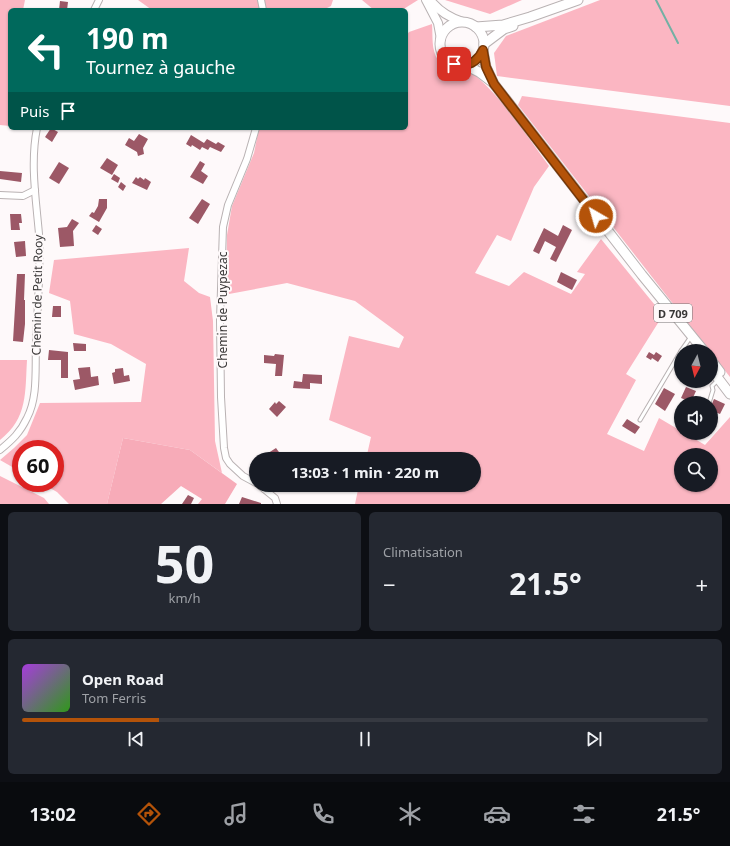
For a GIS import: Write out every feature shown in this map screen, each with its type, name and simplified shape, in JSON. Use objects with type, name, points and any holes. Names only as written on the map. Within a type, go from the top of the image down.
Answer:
[{"type":"main road","points":[[426,0],[438,23],[443,54],[454,64],[465,65],[476,61],[483,47],[504,29],[530,17]]},
{"type":"main road","points":[[430,0],[436,8],[450,18],[476,27],[480,32],[483,47]]},
{"type":"main road","points":[[476,27],[503,25],[578,0]]},
{"type":"main road","points":[[441,39],[446,29],[451,25],[463,22]]},
{"type":"main road","name":"D 709","points":[[483,47],[486,67],[494,84]]},
{"type":"main road","name":"D 709","points":[[465,65],[480,72],[494,84],[642,275],[693,344]]},
{"type":"main road","name":"D 709","points":[[690,338],[696,344]]},
{"type":"main road","points":[[718,369],[730,384]]},
{"type":"main road","points":[[719,380],[730,394]]},
{"type":"street","name":"Chemin de Petit Rooy","points":[[0,450],[16,438],[28,418],[35,394],[39,274],[39,235],[34,190],[34,140],[36,130]]},
{"type":"street","name":"Chemin de Puypezac","points":[[249,479],[243,476],[230,464],[226,458],[224,448],[221,397],[220,320],[223,227],[228,205],[247,159],[255,130]]},
{"type":"street","points":[[0,195],[23,196],[34,190]]},
{"type":"street","points":[[268,492],[275,498],[277,504]]},
{"type":"lane","points":[[686,344],[690,338]]},
{"type":"lane","points":[[640,420],[674,363]]},
{"type":"lane","points":[[712,396],[712,386],[719,380]]},
{"type":"shaded area","points":[[0,0],[25,0],[23,8],[8,8],[8,126],[0,125]]},
{"type":"shaded area","points":[[138,0],[333,0],[331,6],[327,8],[149,8]]},
{"type":"shaded area","points":[[362,0],[418,0],[405,8],[372,8]]},
{"type":"shaded area","points":[[445,0],[522,0],[490,14]]},
{"type":"shaded area","points":[[600,0],[730,0],[730,106],[497,76],[494,53],[506,36]]},
{"type":"shaded area","points":[[432,24],[434,52],[442,65],[452,69],[472,73],[487,86],[515,119],[549,166],[534,187],[511,241],[497,235],[475,273],[509,286],[524,272],[571,294],[585,274],[577,272],[601,239],[663,315],[626,374],[636,380],[607,434],[644,451],[659,418],[674,427],[674,440],[697,440],[705,445],[709,440],[718,440],[718,430],[730,417],[730,504],[355,504],[358,492],[481,492],[481,452],[368,452],[371,437],[329,420],[349,336],[399,348],[404,337],[355,301],[287,283],[229,294],[226,290],[227,235],[232,206],[254,153],[259,130],[408,130],[408,33]]},
{"type":"shaded area","points":[[522,96],[730,123],[730,377],[718,362],[718,344],[704,344],[518,105]]},
{"type":"shaded area","points":[[189,248],[184,281],[199,293],[210,297],[213,321],[215,441],[222,473],[190,450],[123,438],[107,504],[69,504],[57,492],[64,492],[64,440],[22,440],[27,435],[40,403],[141,402],[146,364],[111,344],[74,334],[70,301],[49,293],[54,260]]},
{"type":"shaded area","points":[[0,360],[27,360],[25,394],[20,413],[16,423],[0,440]]},
{"type":"shaded area","points":[[123,438],[190,450],[237,484],[225,504],[198,504],[202,499],[181,486],[161,504],[107,504]]},
{"type":"shaded area","points":[[12,450],[12,467],[0,460]]},
{"type":"shaded area","points":[[0,476],[12,482],[12,492],[32,492],[44,498],[49,504],[0,504]]},
{"type":"building","points":[[60,1],[68,2],[67,8],[59,8]]},
{"type":"building","points":[[50,130],[58,132],[52,142],[45,137]]},
{"type":"building","points":[[139,134],[148,139],[143,148],[144,154],[138,156],[137,152],[125,145],[129,138],[134,141]]},
{"type":"building","points":[[191,135],[204,143],[207,139],[216,144],[218,142],[225,146],[221,152],[210,147],[208,150],[202,147],[200,150],[192,145],[191,147],[186,144]]},
{"type":"building","points":[[107,158],[118,165],[112,175],[100,168]]},
{"type":"building","points":[[200,161],[205,164],[201,171],[208,176],[203,184],[190,177]]},
{"type":"building","points":[[59,162],[69,168],[59,184],[49,178]]},
{"type":"building","points":[[0,171],[22,173],[21,182],[0,179]]},
{"type":"building","points":[[114,174],[120,178],[118,183],[111,179]]},
{"type":"building","points":[[136,177],[138,179],[140,177],[144,180],[145,178],[151,182],[147,190],[132,183]]},
{"type":"building","points":[[121,182],[126,186],[123,191],[118,187]]},
{"type":"building","points":[[99,199],[107,199],[107,208],[99,222],[89,216],[92,212],[94,213],[98,206]]},
{"type":"building","points":[[202,199],[210,204],[198,224],[189,218]]},
{"type":"building","points":[[10,214],[21,214],[22,223],[19,223],[20,230],[11,230]]},
{"type":"building","points":[[72,219],[79,223],[73,231],[74,246],[60,247],[58,228],[67,227]]},
{"type":"building","points":[[96,225],[102,229],[98,235],[92,231]]},
{"type":"building","points":[[563,225],[572,230],[556,262],[550,259],[556,247],[545,241],[539,254],[533,251],[544,228],[558,236]]},
{"type":"building","points":[[25,241],[26,256],[16,257],[14,242]]},
{"type":"building","points":[[561,272],[577,280],[572,290],[557,282]]},
{"type":"building","points":[[17,274],[25,274],[25,324],[23,342],[13,341]]},
{"type":"building","points":[[53,306],[61,306],[61,317],[52,317]]},
{"type":"building","points":[[73,343],[86,344],[86,351],[74,351]]},
{"type":"building","points":[[49,350],[68,352],[68,378],[61,378],[61,360],[48,360]]},
{"type":"building","points":[[649,352],[654,355],[656,352],[662,356],[658,362],[652,358],[651,360],[646,357]]},
{"type":"building","points":[[275,354],[284,355],[282,376],[275,376],[276,364],[264,363],[264,355],[274,356]]},
{"type":"building","points":[[90,367],[91,377],[98,376],[99,385],[75,390],[73,380],[80,379],[78,368]]},
{"type":"building","points":[[123,368],[124,376],[129,375],[130,381],[114,384],[112,373],[115,372],[115,369]]},
{"type":"building","points":[[303,374],[322,375],[322,384],[310,383],[310,389],[293,388],[294,381],[302,382]]},
{"type":"building","points":[[664,388],[675,394],[665,411],[655,404]]},
{"type":"building","points":[[686,388],[696,391],[694,396],[682,396]]},
{"type":"building","points":[[279,401],[286,407],[277,417],[269,409],[275,402],[276,404]]},
{"type":"building","points":[[718,401],[725,404],[720,414],[718,413]]},
{"type":"building","points":[[627,419],[640,427],[635,434],[622,426]]},
{"type":"building","points":[[276,448],[279,452],[270,452]]},
{"type":"building","points":[[188,495],[194,498],[191,504],[182,504]]},
{"type":"building","points":[[242,497],[261,503],[261,504],[239,504]]},
{"type":"waterway","points":[[656,0],[678,43]]},
{"type":"route","points":[[454,64],[462,66],[476,61],[483,50],[486,67],[494,84],[596,216]]}]
